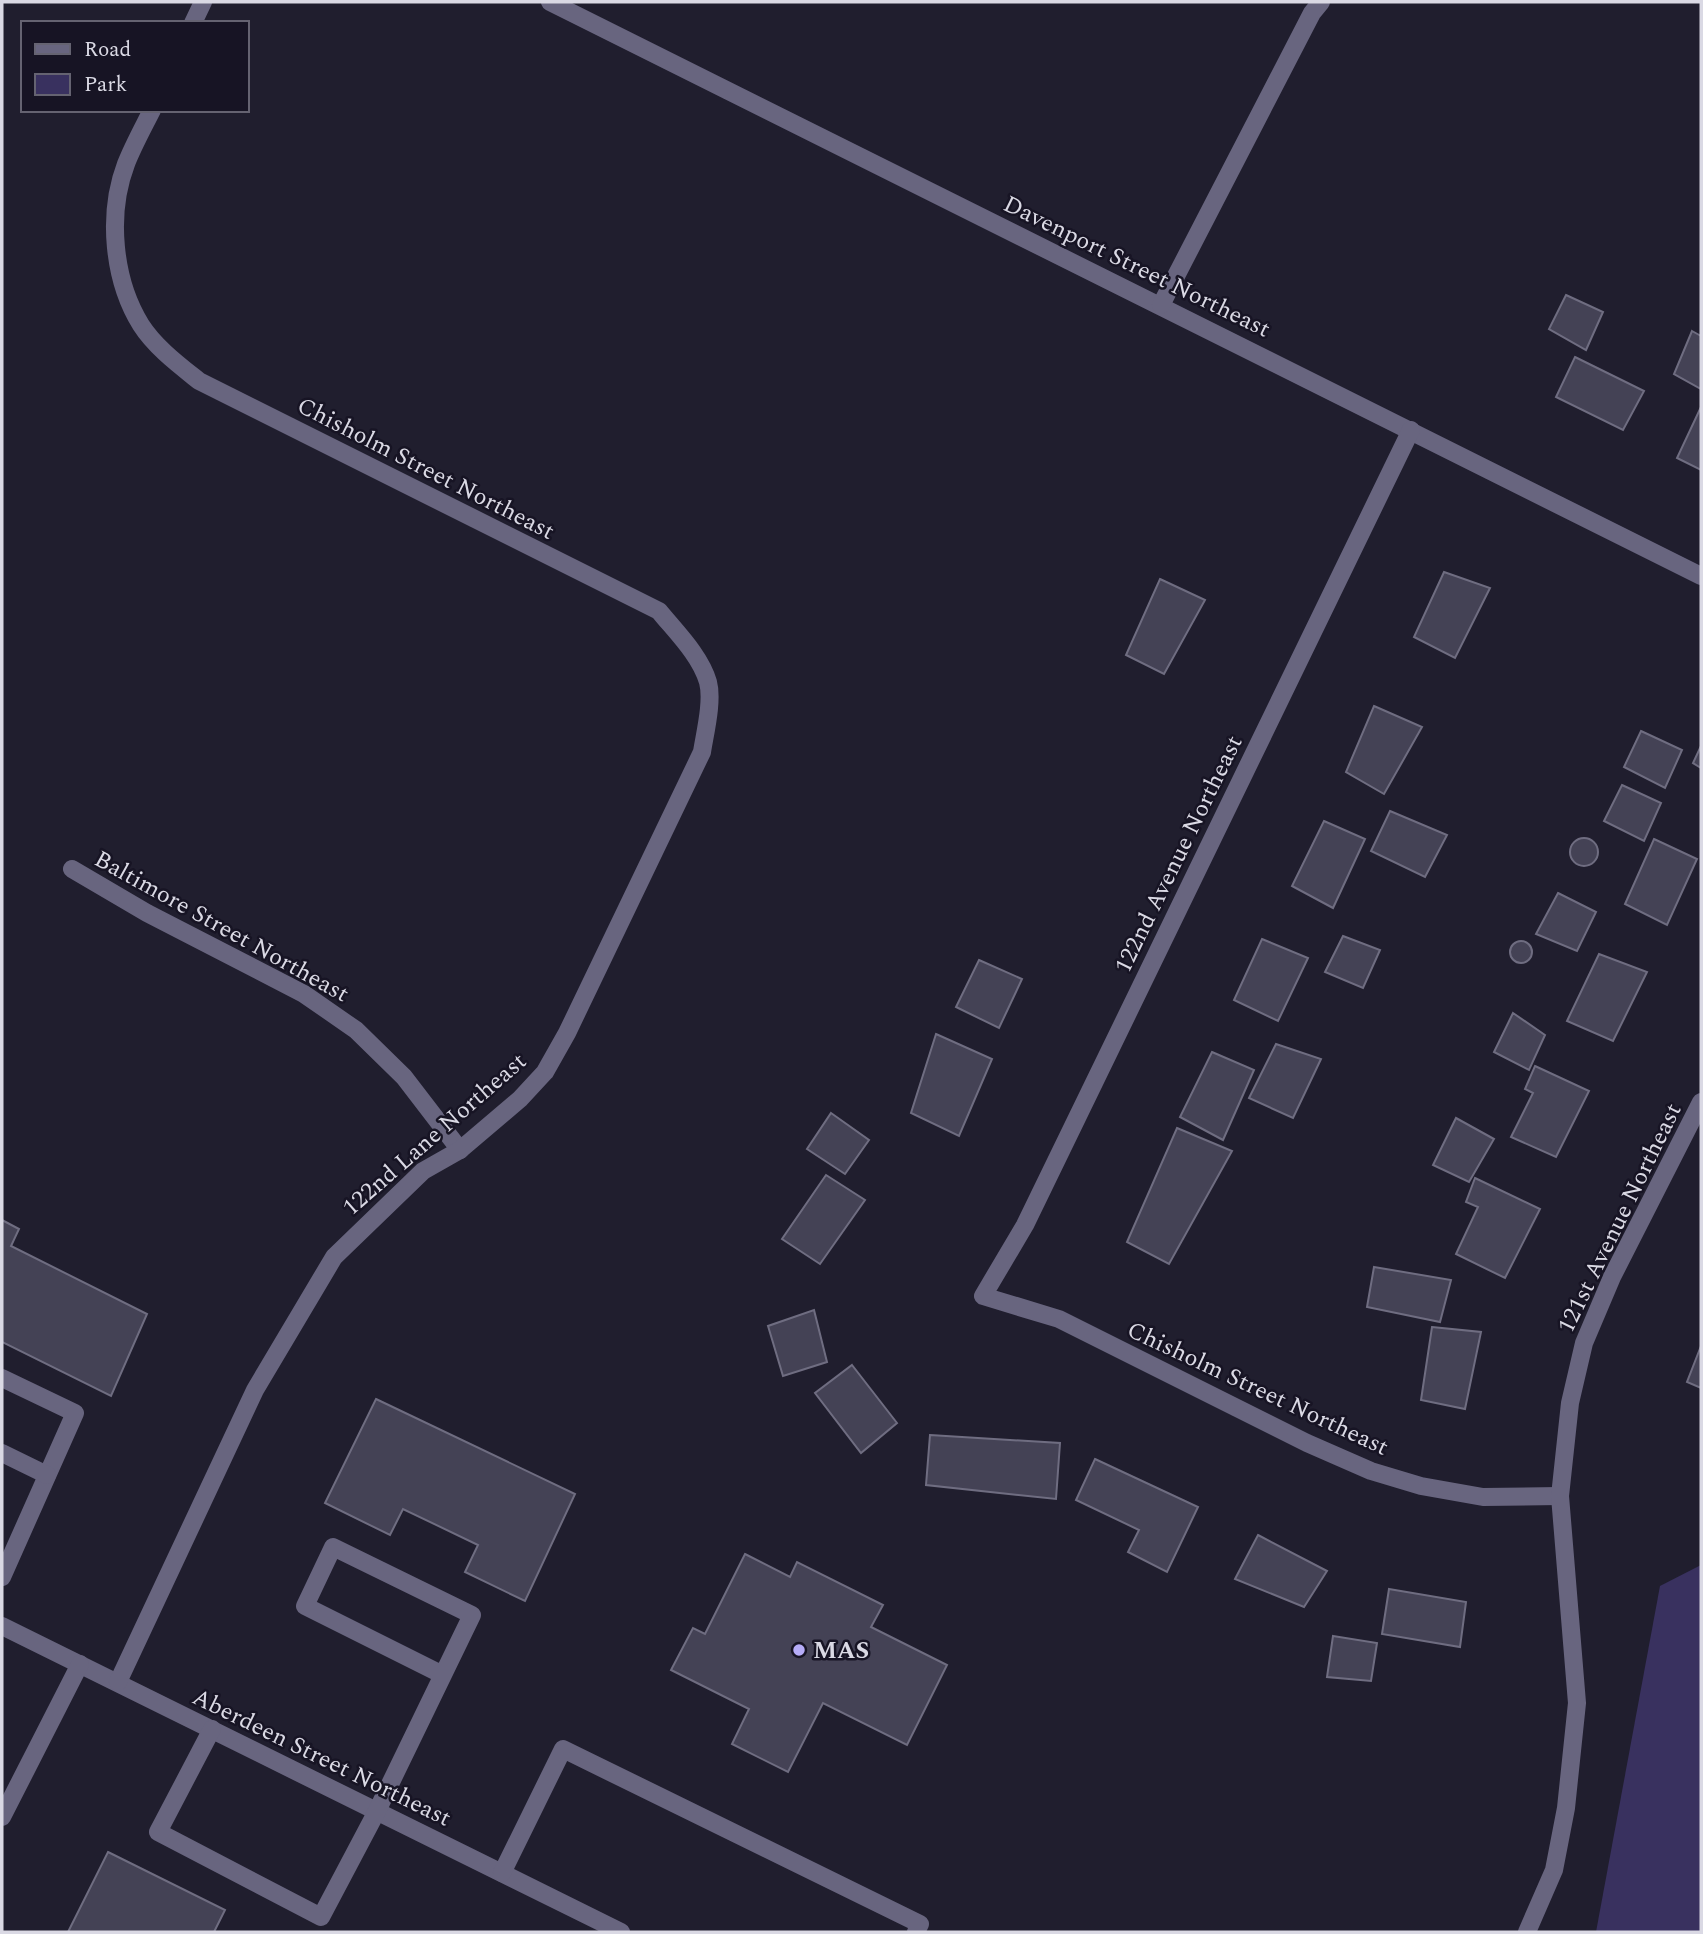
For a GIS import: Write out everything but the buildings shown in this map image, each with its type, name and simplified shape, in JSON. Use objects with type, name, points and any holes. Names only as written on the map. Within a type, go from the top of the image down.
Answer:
[{"type":"street","points":[[194,21],[203,2]]},
{"type":"street","name":"Davenport Street Northeast","points":[[550,2],[1701,576]]},
{"type":"street","points":[[1161,305],[1312,13],[1321,2]]},
{"type":"street","name":"Chisholm Street Northeast","points":[[151,112],[125,166],[116,211],[116,252],[125,292],[142,327],[170,357],[199,382],[659,611],[690,648],[708,683]]},
{"type":"street","name":"122nd Avenue Northeast","points":[[983,1296],[1026,1226],[1411,430]]},
{"type":"street","name":"122nd Lane Northeast","points":[[118,1682],[255,1390],[334,1256],[423,1171],[460,1150],[529,1090],[545,1072],[567,1033],[702,752],[708,716],[708,683]]},
{"type":"street","name":"Baltimore Street Northeast","points":[[72,869],[147,913],[303,994],[356,1030],[404,1077],[460,1150]]},
{"type":"street","name":"121st Avenue Northeast","points":[[1527,1932],[1555,1870],[1566,1808],[1577,1703],[1560,1496],[1570,1403],[1584,1343],[1612,1277],[1701,1102]]},
{"type":"street","name":"Chisholm Street Northeast","points":[[983,1296],[1059,1319],[1307,1443],[1371,1471],[1421,1486],[1483,1497],[1560,1496]]},
{"type":"street","points":[[2,1378],[75,1413],[2,1577]]},
{"type":"street","points":[[2,1452],[47,1475]]},
{"type":"street","points":[[212,1729],[158,1832],[321,1917],[377,1811],[443,1675],[472,1615],[333,1547],[305,1606],[443,1675]]},
{"type":"street","name":"Aberdeen Street Northeast","points":[[2,1626],[621,1932]]},
{"type":"street","points":[[2,1816],[80,1664]]},
{"type":"street","points":[[502,1873],[563,1749],[920,1924],[916,1932]]},
{"type":"green space","points":[[1701,1565],[1701,1932],[1596,1932],[1660,1586]]},
{"type":"place","name":"MAS","points":[[799,1650]]}]
